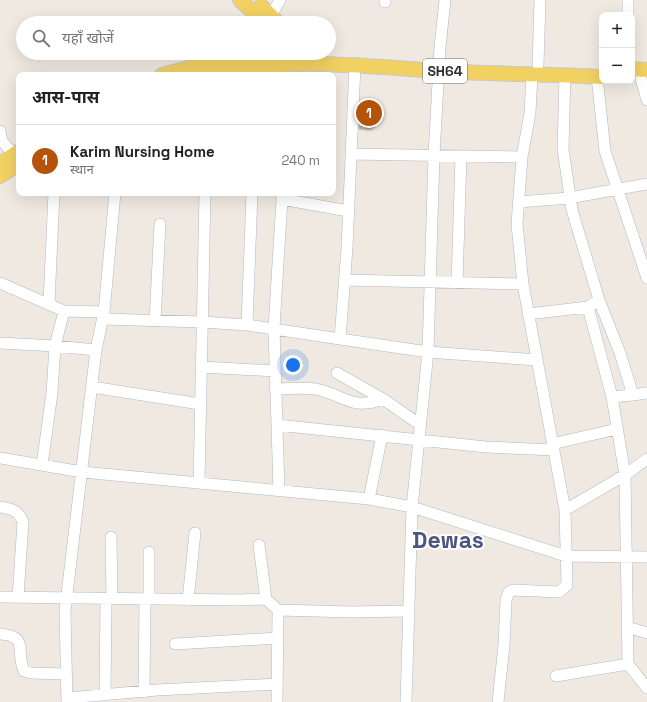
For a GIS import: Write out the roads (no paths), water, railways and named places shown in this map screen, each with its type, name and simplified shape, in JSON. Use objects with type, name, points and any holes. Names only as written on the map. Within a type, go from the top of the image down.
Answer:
[{"type":"main road","points":[[240,0],[264,16]]},
{"type":"main road","points":[[255,0],[267,16]]},
{"type":"main road","name":"SH64","points":[[336,59],[599,74]]},
{"type":"main road","points":[[173,72],[200,65],[251,60]]},
{"type":"main road","points":[[214,72],[272,60]]},
{"type":"main road","name":"SH64","points":[[320,60],[355,65],[439,66]]},
{"type":"main road","name":"SH64","points":[[535,70],[565,76],[599,74]]},
{"type":"main road","points":[[0,164],[16,157]]},
{"type":"main road","points":[[0,176],[16,158]]},
{"type":"street","points":[[273,16],[280,0]]},
{"type":"street","points":[[406,702],[412,507],[419,424],[428,352],[434,155],[439,66],[445,0]]},
{"type":"street","points":[[498,702],[504,645],[506,600],[509,592],[514,590],[559,592],[566,585],[565,510],[522,284],[518,224],[522,157],[530,113],[535,70],[540,0]]},
{"type":"street","points":[[628,0],[628,12]]},
{"type":"street","points":[[340,339],[355,65]]},
{"type":"street","points":[[640,75],[647,100]]},
{"type":"street","points":[[565,76],[562,150],[569,198],[599,300],[620,353],[633,395]]},
{"type":"street","points":[[601,84],[605,151],[647,278]]},
{"type":"street","points":[[0,131],[2,141],[16,156]]},
{"type":"street","points":[[351,154],[522,157]]},
{"type":"street","points":[[457,283],[461,156]]},
{"type":"street","points":[[519,202],[569,198],[617,188],[647,184]]},
{"type":"street","points":[[49,303],[54,196]]},
{"type":"street","points":[[115,196],[103,315],[96,350],[66,598],[65,674],[67,700],[157,690],[277,684]]},
{"type":"street","points":[[199,483],[206,196]]},
{"type":"street","points":[[247,325],[252,196]]},
{"type":"street","points":[[279,490],[274,328],[282,196],[348,211]]},
{"type":"street","points":[[155,321],[160,224]]},
{"type":"street","points":[[344,280],[522,284]]},
{"type":"street","points":[[0,283],[49,303],[64,311],[155,321],[247,325],[428,352],[537,360]]},
{"type":"street","points":[[528,314],[588,307],[599,300]]},
{"type":"street","points":[[588,307],[612,397],[625,475],[628,664],[647,688]]},
{"type":"street","points":[[42,465],[52,393],[55,346],[64,311]]},
{"type":"street","points":[[0,343],[96,350]]},
{"type":"street","points":[[201,367],[275,371]]},
{"type":"street","points":[[337,373],[383,399],[419,424]]},
{"type":"street","points":[[92,387],[200,404]]},
{"type":"street","points":[[275,389],[316,389],[361,404],[369,404],[383,399]]},
{"type":"street","points":[[612,397],[647,393]]},
{"type":"street","points":[[277,425],[486,447],[553,447],[617,429]]},
{"type":"street","points":[[369,499],[382,435]]},
{"type":"street","points":[[0,458],[82,472],[369,499],[412,507],[566,556],[647,557]]},
{"type":"street","points":[[565,510],[625,475],[647,459]]},
{"type":"street","points":[[0,507],[14,509],[20,513],[23,522],[18,597]]},
{"type":"street","points":[[188,600],[195,533]]},
{"type":"street","points":[[106,696],[111,538]]},
{"type":"street","points":[[259,545],[266,599],[278,610],[352,612],[408,611]]},
{"type":"street","points":[[144,692],[149,552]]},
{"type":"street","points":[[0,597],[188,600],[266,599]]},
{"type":"street","points":[[276,702],[278,610]]},
{"type":"street","points":[[628,627],[647,633]]},
{"type":"street","points":[[0,634],[12,635],[17,639],[24,670],[32,673],[65,674]]},
{"type":"street","points":[[175,644],[278,638]]},
{"type":"street","points":[[556,676],[628,664]]},
{"type":"street","points":[[157,690],[157,702]]},
{"type":"place","name":"Karim Nursing Home","points":[[369,113]]},
{"type":"district","name":"Dewas","points":[[448,540]]}]
